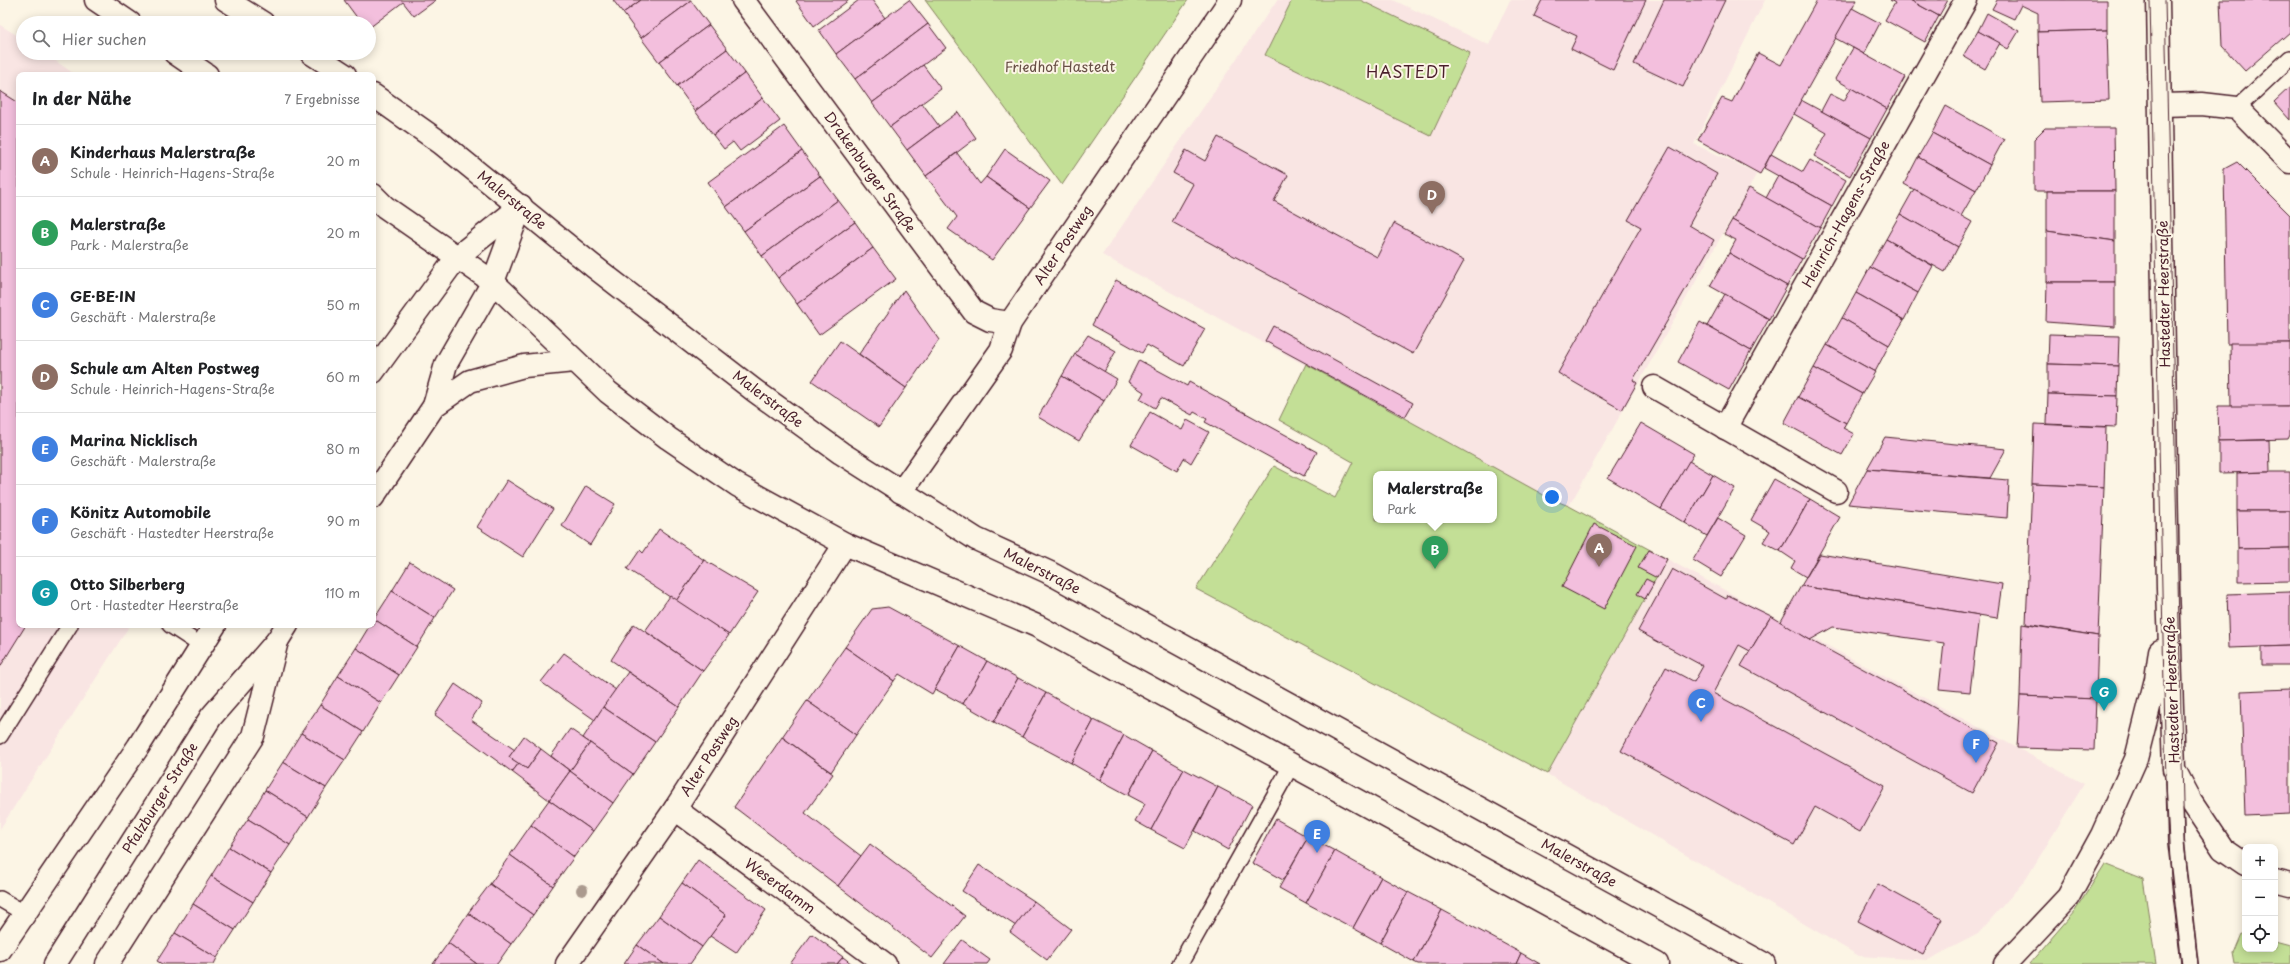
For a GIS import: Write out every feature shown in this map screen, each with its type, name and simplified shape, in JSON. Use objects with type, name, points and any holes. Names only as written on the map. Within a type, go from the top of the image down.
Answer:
[{"type":"main road","points":[[96,0],[120,16]]},
{"type":"main road","points":[[226,0],[252,16]]},
{"type":"main road","name":"Drakenburger Straße","points":[[743,0],[974,312],[990,320],[1010,323]]},
{"type":"main road","name":"Alter Postweg","points":[[901,492],[1001,350],[1010,323],[1230,0]]},
{"type":"main road","name":"Heinrich-Hagens-Straße","points":[[1725,428],[1966,0]]},
{"type":"main road","name":"Hastedter Heerstraße","points":[[2158,0],[2168,588],[2174,770],[2191,801],[2223,849],[2242,862]]},
{"type":"main road","points":[[185,60],[203,72]]},
{"type":"main road","points":[[322,60],[340,72]]},
{"type":"main road","name":"Malerstraße","points":[[376,97],[441,144],[593,266],[761,395],[840,453],[901,492],[976,538],[1048,572],[1764,964]]},
{"type":"main road","points":[[2160,105],[2202,104],[2237,108],[2290,162]]},
{"type":"main road","points":[[376,198],[385,207],[493,282],[608,392],[668,438],[737,485],[845,544],[1037,626],[1657,964]]},
{"type":"main road","points":[[376,368],[457,257],[520,206]]},
{"type":"main road","points":[[376,493],[434,406],[446,364],[493,282],[520,206]]},
{"type":"main road","points":[[434,406],[470,381],[524,366],[574,361]]},
{"type":"main road","points":[[1654,387],[1836,491]]},
{"type":"main road","name":"Alter Postweg","points":[[567,964],[675,809],[845,544]]},
{"type":"main road","name":"Hastedter Heerstraße","points":[[2005,964],[2068,897],[2102,835],[2136,759],[2156,679],[2168,588]]},
{"type":"main road","points":[[0,950],[138,747],[213,628]]},
{"type":"main road","name":"Pfalzburger Straße","points":[[55,964],[211,717],[282,633]]},
{"type":"main road","name":"Pfalzburger Straße","points":[[107,964],[253,736],[282,633]]},
{"type":"main road","name":"Weserdamm","points":[[675,809],[885,964]]},
{"type":"main road","points":[[2278,882],[2290,885]]},
{"type":"lane","points":[[2237,108],[2290,58]]},
{"type":"lane","points":[[0,736],[68,628]]},
{"type":"lane","points":[[175,628],[202,646]]},
{"type":"lane","points":[[1180,964],[1292,764]]},
{"type":"lane","points":[[2174,770],[2176,842],[2190,964]]},
{"type":"lane","points":[[0,899],[24,913]]},
{"type":"shaded area","points":[[1277,0],[1393,0],[1489,45],[1510,0],[1765,0],[1694,144],[1757,173],[1569,506],[1551,499],[1102,255]]},
{"type":"shaded area","points":[[0,25],[16,35],[16,60],[54,60],[72,72],[16,72],[16,628],[128,628],[0,829]]},
{"type":"shaded area","points":[[1667,559],[2084,784],[2026,879],[1978,934],[1928,960],[1859,956],[1547,774]]},
{"type":"green space","name":"Friedhof Hastedt","points":[[925,0],[1188,0],[1062,185]]},
{"type":"green space","points":[[1292,0],[1360,0],[1470,53],[1431,136],[1265,55]]},
{"type":"green space","points":[[1306,364],[1551,499],[1569,506],[1667,559],[1547,774],[1196,589],[1274,466],[1335,498],[1353,462],[1279,420]]},
{"type":"green space","points":[[2105,864],[2143,879],[2156,964],[2029,964],[2075,911]]},
{"type":"green space","points":[[2241,934],[2242,952],[2278,952],[2278,944],[2290,947],[2290,964],[2235,964],[2233,953]]},
{"type":"building","points":[[344,0],[436,0],[414,16],[403,2],[376,23],[376,16],[356,16]]},
{"type":"building","points":[[613,0],[641,0],[623,13]]},
{"type":"building","points":[[641,0],[691,1],[641,38],[623,13]]},
{"type":"building","points":[[849,0],[814,26],[796,1]]},
{"type":"building","points":[[859,0],[872,0],[885,18],[836,54],[819,30]]},
{"type":"building","points":[[909,0],[928,24],[855,79],[836,54]]},
{"type":"building","points":[[1542,0],[1646,0],[1613,70],[1571,49],[1577,36],[1534,16]]},
{"type":"building","points":[[1664,0],[1725,0],[1683,87],[1634,64]]},
{"type":"building","points":[[1817,0],[1857,0],[1760,174],[1698,140],[1722,98],[1732,102],[1758,53],[1781,65]]},
{"type":"building","points":[[1890,0],[1910,0],[1939,16],[1925,42],[1885,20],[1895,3]]},
{"type":"building","points":[[1910,0],[1948,0],[1939,16]]},
{"type":"building","points":[[1997,0],[2107,0],[2107,30],[2038,32],[2038,13],[2021,5],[2014,19],[1992,9]]},
{"type":"building","points":[[2220,0],[2290,0],[2290,32],[2245,71],[2222,46]]},
{"type":"building","points":[[691,1],[709,25],[659,62],[641,38]]},
{"type":"building","points":[[1852,8],[1880,23],[1864,54],[1835,38]]},
{"type":"building","points":[[1987,13],[2019,31],[2008,49],[1978,31]]},
{"type":"building","points":[[928,24],[946,48],[872,103],[855,79]]},
{"type":"building","points":[[709,25],[727,49],[677,86],[659,62]]},
{"type":"building","points":[[2107,30],[2109,100],[2040,102],[2038,32]]},
{"type":"building","points":[[1978,31],[2000,43],[1985,69],[1963,56]]},
{"type":"building","points":[[1853,48],[1905,77],[1887,109],[1835,79]]},
{"type":"building","points":[[727,49],[745,73],[695,111],[677,86]]},
{"type":"building","points":[[923,65],[941,89],[890,127],[872,103]]},
{"type":"building","points":[[745,73],[763,98],[713,135],[695,111]]},
{"type":"building","points":[[2290,87],[2290,120],[2274,102]]},
{"type":"building","points":[[1851,88],[1887,109],[1871,138],[1821,111],[1830,94],[1844,101]]},
{"type":"building","points":[[0,91],[16,101],[16,628],[24,628],[0,667]]},
{"type":"building","points":[[763,98],[780,121],[740,151],[733,142],[724,149],[713,135]]},
{"type":"building","points":[[1801,100],[1871,138],[1850,176],[1814,156],[1827,133],[1794,114]]},
{"type":"building","points":[[922,103],[939,126],[907,150],[890,127]]},
{"type":"building","points":[[1946,106],[2004,139],[1990,165],[1932,133]]},
{"type":"building","points":[[958,112],[976,138],[926,176],[907,150]]},
{"type":"building","points":[[784,126],[802,151],[726,207],[708,182]]},
{"type":"building","points":[[2045,128],[2114,128],[2115,191],[2034,191],[2034,139]]},
{"type":"building","points":[[1932,133],[1990,165],[1976,190],[1918,157]]},
{"type":"building","points":[[1218,137],[1288,175],[1274,201],[1377,257],[1394,223],[1464,261],[1413,354],[1172,222],[1193,184],[1173,173],[1186,150],[1205,161]]},
{"type":"building","points":[[1670,147],[1717,174],[1689,225],[1714,240],[1633,380],[1637,383],[1622,410],[1558,373],[1641,227],[1628,220]]},
{"type":"building","points":[[1005,149],[1050,181],[1030,208],[986,177]]},
{"type":"building","points":[[802,151],[820,176],[744,231],[726,207]]},
{"type":"building","points":[[957,153],[980,184],[986,177],[1030,208],[992,260],[948,229],[957,217],[926,176]]},
{"type":"building","points":[[1771,154],[1803,172],[1810,160],[1846,180],[1832,206],[1764,168]]},
{"type":"building","points":[[1918,157],[1976,190],[1961,216],[1904,184]]},
{"type":"building","points":[[2237,162],[2290,215],[2290,343],[2227,344],[2224,169]]},
{"type":"building","points":[[820,176],[838,200],[762,256],[744,231]]},
{"type":"building","points":[[1778,176],[1832,206],[1820,228],[1766,198]]},
{"type":"building","points":[[1749,188],[1820,228],[1802,259],[1732,220]]},
{"type":"building","points":[[1914,189],[1972,222],[1958,247],[1900,214]]},
{"type":"building","points":[[2047,191],[2115,191],[2115,241],[2047,231]]},
{"type":"building","points":[[838,200],[855,222],[778,278],[762,256]]},
{"type":"building","points":[[1900,214],[1958,247],[1945,272],[1886,239]]},
{"type":"building","points":[[1732,220],[1802,259],[1787,286],[1729,253],[1736,240],[1724,234]]},
{"type":"building","points":[[855,222],[873,248],[797,304],[778,278]]},
{"type":"building","points":[[2047,231],[2115,241],[2115,282],[2047,282]]},
{"type":"building","points":[[1886,239],[1933,266],[1918,293],[1870,267]]},
{"type":"building","points":[[873,248],[896,279],[819,335],[797,304]]},
{"type":"building","points":[[1729,253],[1787,286],[1769,319],[1710,286]]},
{"type":"building","points":[[1870,267],[1918,293],[1904,320],[1856,293]]},
{"type":"building","points":[[1116,280],[1205,329],[1184,366],[1147,345],[1142,353],[1092,325]]},
{"type":"building","points":[[2047,282],[2115,282],[2115,327],[2046,322]]},
{"type":"building","points":[[904,290],[939,340],[906,388],[859,354]]},
{"type":"building","points":[[1856,293],[1904,320],[1889,345],[1842,318]]},
{"type":"building","points":[[1725,294],[1769,319],[1751,351],[1707,326]]},
{"type":"building","points":[[1842,318],[1889,345],[1875,372],[1827,345]]},
{"type":"building","points":[[1700,322],[1751,351],[1729,390],[1678,362]]},
{"type":"building","points":[[1273,326],[1413,403],[1405,417],[1265,341]]},
{"type":"building","points":[[2049,334],[2119,336],[2118,366],[2048,364]]},
{"type":"building","points":[[1088,335],[1116,351],[1104,372],[1075,354]]},
{"type":"building","points":[[840,341],[906,388],[879,427],[812,381]]},
{"type":"building","points":[[2230,343],[2290,343],[2290,406],[2231,407]]},
{"type":"building","points":[[1827,345],[1875,372],[1862,394],[1814,368]]},
{"type":"building","points":[[1075,354],[1117,379],[1104,401],[1062,376]]},
{"type":"building","points":[[1139,360],[1187,386],[1189,382],[1317,452],[1304,476],[1205,422],[1207,419],[1194,412],[1192,415],[1161,398],[1155,408],[1140,399],[1144,392],[1128,382]]},
{"type":"building","points":[[2048,364],[2118,366],[2117,396],[2048,394]]},
{"type":"building","points":[[1814,368],[1862,394],[1846,423],[1798,397]]},
{"type":"building","points":[[1062,376],[1104,401],[1079,441],[1038,417]]},
{"type":"building","points":[[2048,394],[2117,396],[2116,427],[2047,424]]},
{"type":"building","points":[[1798,397],[1846,423],[1843,428],[1854,434],[1842,455],[1784,423]]},
{"type":"building","points":[[2218,406],[2290,406],[2290,435],[2288,439],[2219,441]]},
{"type":"building","points":[[1150,412],[1182,430],[1187,420],[1209,432],[1191,463],[1184,458],[1177,471],[1131,445]]},
{"type":"building","points":[[1641,423],[1694,454],[1661,509],[1608,478]]},
{"type":"building","points":[[2034,424],[2106,427],[2104,487],[2032,484]]},
{"type":"building","points":[[1885,437],[2006,449],[1990,478],[1867,469]]},
{"type":"building","points":[[2269,440],[2270,472],[2219,473],[2219,441]]},
{"type":"building","points":[[1689,461],[1713,475],[1685,523],[1661,509]]},
{"type":"building","points":[[1867,469],[2009,480],[2007,518],[1848,504]]},
{"type":"building","points":[[2290,472],[2290,511],[2237,511],[2237,473]]},
{"type":"building","points":[[1713,475],[1735,488],[1707,536],[1685,523]]},
{"type":"building","points":[[1774,479],[1810,499],[1780,551],[1763,542],[1770,531],[1751,520]]},
{"type":"building","points":[[507,480],[553,509],[523,557],[477,527]]},
{"type":"building","points":[[2032,484],[2104,487],[2098,636],[2026,624]]},
{"type":"building","points":[[586,486],[615,504],[590,545],[562,526]]},
{"type":"building","points":[[1810,499],[1840,517],[1806,577],[1791,568],[1795,561],[1780,551]]},
{"type":"building","points":[[2237,511],[2290,511],[2290,548],[2238,549]]},
{"type":"building","points":[[1718,518],[1746,535],[1721,577],[1693,560]]},
{"type":"building","points":[[1594,524],[1637,546],[1604,609],[1562,587]]},
{"type":"building","points":[[659,529],[704,560],[676,601],[627,569],[640,550],[643,553]]},
{"type":"building","points":[[2290,548],[2290,581],[2238,582],[2238,549]]},
{"type":"building","points":[[1649,550],[1667,559],[1657,578],[1638,568]]},
{"type":"building","points":[[1820,554],[2002,584],[1997,618],[1801,586]]},
{"type":"building","points":[[704,560],[758,592],[729,635],[676,601]]},
{"type":"building","points":[[410,562],[453,590],[435,618],[392,591]]},
{"type":"building","points":[[1672,569],[1726,599],[1728,595],[1771,616],[1750,651],[1739,645],[1713,693],[1885,786],[1860,832],[1815,807],[1794,845],[1621,751],[1666,667],[1694,682],[1703,666],[1638,631]]},
{"type":"building","points":[[1646,579],[1654,583],[1645,599],[1637,594]]},
{"type":"building","points":[[1801,586],[1979,615],[1970,692],[1939,689],[1944,643],[1833,627],[1810,640],[1780,623]]},
{"type":"building","points":[[392,591],[435,618],[417,647],[376,620],[376,616]]},
{"type":"building","points":[[2290,592],[2290,646],[2229,648],[2227,594]]},
{"type":"building","points":[[670,596],[729,635],[703,671],[645,631]]},
{"type":"building","points":[[888,607],[960,646],[932,694],[899,674],[894,681],[845,647],[872,609]]},
{"type":"building","points":[[1771,616],[1810,640],[1999,743],[1972,793],[1741,666]]},
{"type":"building","points":[[376,620],[417,647],[399,675],[356,648],[368,628],[376,628]]},
{"type":"building","points":[[634,624],[703,671],[679,707],[611,660]]},
{"type":"building","points":[[2022,624],[2098,636],[2096,699],[2020,696]]},
{"type":"building","points":[[960,646],[987,661],[963,704],[935,689]]},
{"type":"building","points":[[2290,646],[2290,665],[2262,665],[2262,647]]},
{"type":"building","points":[[845,647],[894,681],[856,735],[807,701]]},
{"type":"building","points":[[356,648],[399,675],[381,703],[338,676]]},
{"type":"building","points":[[564,653],[616,690],[595,720],[541,682]]},
{"type":"building","points":[[987,661],[1018,678],[994,722],[963,704]]},
{"type":"building","points":[[628,672],[679,707],[655,742],[603,707]]},
{"type":"building","points":[[338,676],[381,703],[363,732],[320,705]]},
{"type":"building","points":[[1018,678],[1046,693],[1022,737],[994,722]]},
{"type":"building","points":[[455,684],[482,703],[471,720],[515,750],[509,757],[519,763],[512,772],[435,715]]},
{"type":"building","points":[[2290,689],[2290,814],[2245,816],[2241,691]]},
{"type":"building","points":[[1046,693],[1094,720],[1071,763],[1022,737]]},
{"type":"building","points":[[2020,696],[2096,699],[2094,750],[2017,748]]},
{"type":"building","points":[[807,701],[856,735],[831,772],[782,737]]},
{"type":"building","points":[[320,705],[363,732],[345,760],[301,733]]},
{"type":"building","points":[[603,707],[655,742],[633,774],[583,738]]},
{"type":"building","points":[[1094,720],[1124,735],[1100,780],[1071,763]]},
{"type":"building","points":[[570,729],[590,743],[570,771],[551,756]]},
{"type":"building","points":[[301,733],[345,760],[326,788],[283,762]]},
{"type":"building","points":[[1124,735],[1152,751],[1128,795],[1100,780]]},
{"type":"building","points":[[524,736],[541,749],[527,769],[509,757]]},
{"type":"building","points":[[782,737],[833,774],[805,813],[861,856],[838,886],[734,807]]},
{"type":"building","points":[[590,743],[633,774],[613,803],[570,771]]},
{"type":"building","points":[[541,749],[570,771],[549,800],[512,772],[519,763],[527,769]]},
{"type":"building","points":[[1152,751],[1184,769],[1151,830],[1135,821],[1145,804],[1128,795]]},
{"type":"building","points":[[283,762],[326,788],[308,817],[265,790]]},
{"type":"building","points":[[1184,769],[1218,787],[1185,848],[1151,830]]},
{"type":"building","points":[[570,771],[613,803],[593,831],[549,800]]},
{"type":"building","points":[[1218,787],[1252,805],[1228,850],[1195,831]]},
{"type":"building","points":[[265,790],[308,817],[290,845],[248,819]]},
{"type":"building","points":[[549,800],[593,831],[574,857],[531,825]]},
{"type":"building","points":[[248,819],[290,845],[271,873],[229,847]]},
{"type":"building","points":[[1276,819],[1308,837],[1283,880],[1252,863]]},
{"type":"building","points":[[531,825],[574,857],[553,886],[510,855]]},
{"type":"building","points":[[1308,837],[1335,851],[1306,903],[1279,888]]},
{"type":"building","points":[[870,844],[965,916],[932,958],[838,886]]},
{"type":"building","points":[[229,847],[271,873],[253,902],[211,876]]},
{"type":"building","points":[[1335,851],[1381,877],[1353,928],[1306,903]]},
{"type":"building","points":[[510,855],[553,886],[533,915],[490,884]]},
{"type":"building","points":[[698,860],[766,910],[736,953],[710,936],[726,915],[682,883]]},
{"type":"building","points":[[979,865],[1034,901],[1016,926],[962,891]]},
{"type":"building","points":[[211,876],[253,902],[235,930],[193,904]]},
{"type":"building","points":[[1381,877],[1408,892],[1380,943],[1353,928]]},
{"type":"building","points":[[682,883],[726,915],[702,947],[659,916]]},
{"type":"building","points":[[490,884],[533,915],[511,944],[468,913]]},
{"type":"building","points":[[1878,884],[1942,919],[1923,955],[1858,921]]},
{"type":"building","points":[[1408,892],[1442,910],[1414,962],[1380,943]]},
{"type":"building","points":[[1034,901],[1071,929],[1047,960],[1010,932]]},
{"type":"building","points":[[193,904],[235,930],[217,958],[175,933]]},
{"type":"building","points":[[1442,910],[1521,953],[1516,964],[1418,964],[1414,962]]},
{"type":"building","points":[[468,913],[511,944],[497,964],[477,964],[448,943]]},
{"type":"building","points":[[659,916],[702,947],[690,964],[664,964],[637,945]]},
{"type":"building","points":[[175,933],[217,958],[214,964],[162,964],[157,961]]},
{"type":"building","points":[[812,934],[843,957],[837,964],[790,964]]},
{"type":"building","points":[[962,940],[990,960],[987,964],[944,964]]},
{"type":"building","points":[[448,943],[477,964],[433,964]]},
{"type":"building","points":[[637,945],[664,964],[624,964]]},
{"type":"building","points":[[1521,953],[1540,964],[1516,964]]},
{"type":"building","points":[[843,957],[852,964],[837,964]]},
{"type":"tram line","points":[[2150,0],[2166,785],[2171,879],[2181,964]]},
{"type":"tram line","points":[[2165,0],[2183,804],[2185,851],[2198,964]]},
{"type":"place","name":"Schule am Alten Postweg","points":[[1432,214]]},
{"type":"place","name":"Kinderhaus Malerstraße","points":[[1599,567]]},
{"type":"place","name":"Malerstraße","points":[[1435,569]]},
{"type":"place","name":"Otto Silberberg","points":[[2104,711]]},
{"type":"place","name":"GE·BE·IN","points":[[1701,722]]},
{"type":"place","name":"Könitz Automobile","points":[[1976,763]]},
{"type":"place","name":"Marina Nicklisch","points":[[1317,853]]},
{"type":"district","name":"HASTEDT","points":[[1408,72]]}]
